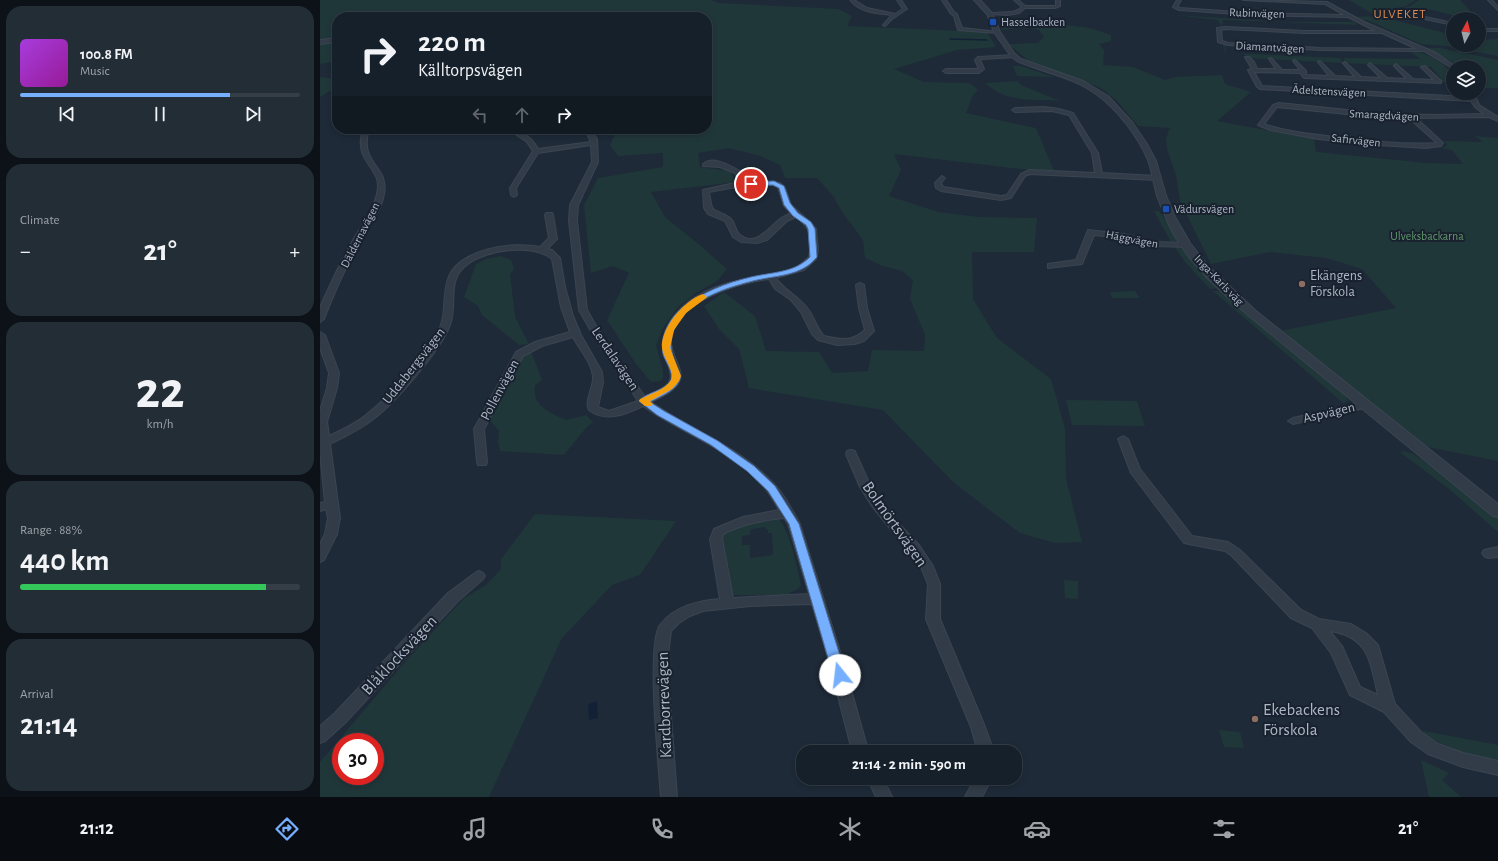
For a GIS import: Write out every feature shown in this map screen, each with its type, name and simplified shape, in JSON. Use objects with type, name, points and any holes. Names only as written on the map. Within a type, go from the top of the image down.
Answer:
[{"type":"street","points":[[852,0],[864,8],[893,14],[903,12],[905,10],[898,0]]},
{"type":"street","points":[[944,0],[952,13],[956,15],[960,29],[997,32]]},
{"type":"street","name":"Inga-Karls väg","points":[[977,0],[990,14],[997,32],[1014,56],[1019,60],[1093,88],[1105,97],[1144,144],[1152,161],[1163,200],[1170,218],[1186,245],[1202,266],[1228,293],[1498,512]]},
{"type":"street","points":[[1016,0],[1024,7],[1056,7],[1058,6],[1058,0]]},
{"type":"street","name":"Rubinvägen","points":[[1179,0],[1176,7],[1179,9],[1348,16]]},
{"type":"street","name":"Rubinvägen","points":[[1245,0],[1322,2],[1348,16]]},
{"type":"street","points":[[1490,0],[1498,9]]},
{"type":"street","points":[[990,14],[1012,13],[1020,11],[1024,7]]},
{"type":"street","points":[[885,25],[893,14]]},
{"type":"street","points":[[1348,16],[1426,50],[1446,62]]},
{"type":"street","points":[[1426,18],[1446,22]]},
{"type":"street","name":"Diamantvägen","points":[[1383,32],[1312,32],[1219,29],[1220,42],[1228,44],[1328,49],[1426,50]]},
{"type":"street","points":[[1486,30],[1498,30]]},
{"type":"street","points":[[320,42],[332,41]]},
{"type":"street","points":[[946,71],[979,71],[982,69],[977,60],[980,58],[1014,56]]},
{"type":"street","points":[[1247,58],[1252,63],[1255,70]]},
{"type":"street","points":[[1271,59],[1278,73]]},
{"type":"street","points":[[1295,61],[1304,72],[1304,75]]},
{"type":"street","points":[[1320,62],[1333,77]]},
{"type":"street","points":[[1345,63],[1359,78]]},
{"type":"street","points":[[1370,64],[1386,80]]},
{"type":"street","points":[[1396,65],[1412,81]]},
{"type":"street","points":[[1423,67],[1440,90]]},
{"type":"street","name":"Ädelstensvägen","points":[[1349,85],[1333,77],[1251,70],[1260,87],[1319,90],[1349,85],[1376,86],[1386,80],[1396,80],[1432,84],[1440,90]]},
{"type":"street","points":[[1294,77],[1304,75],[1312,78],[1319,90]]},
{"type":"street","name":"Ädelstensvägen","points":[[1349,85],[1359,78],[1376,86],[1409,95],[1421,91],[1446,91]]},
{"type":"street","points":[[1396,80],[1400,85]]},
{"type":"street","points":[[1421,82],[1413,83],[1421,91]]},
{"type":"street","points":[[1283,83],[1286,88]]},
{"type":"street","points":[[1297,83],[1300,89]]},
{"type":"street","points":[[1405,90],[1409,95]]},
{"type":"street","name":"Ädelstensvägen","points":[[1473,100],[1477,106],[1498,119]]},
{"type":"street","name":"Smaragdvägen","points":[[1279,105],[1362,114],[1411,117],[1490,115]]},
{"type":"street","name":"Safirvägen","points":[[1279,105],[1275,106],[1261,125],[1264,128],[1346,140],[1439,145],[1440,143],[1411,117]]},
{"type":"street","points":[[1015,110],[1031,109],[1064,111],[1071,114],[1095,153],[1099,175]]},
{"type":"street","name":"Däldernavägen","points":[[320,318],[344,264],[381,194],[382,186],[377,171],[364,156],[362,141],[364,134]]},
{"type":"street","points":[[520,134],[530,141],[536,151]]},
{"type":"street","name":"Lerdalavägen","points":[[591,134],[594,139],[595,162],[574,206],[573,221],[584,310],[595,331],[643,401],[660,413],[715,443],[750,468],[772,489],[788,514],[794,524],[836,661],[859,745]]},
{"type":"street","points":[[514,195],[512,188],[536,151],[594,143]]},
{"type":"street","points":[[721,166],[738,172],[743,185]]},
{"type":"street","points":[[942,178],[938,183],[938,187],[940,189],[1001,198],[1009,197],[1012,194],[1020,178],[1025,173],[1157,178]]},
{"type":"street","points":[[549,215],[553,238],[542,249],[553,254],[556,258],[566,311],[575,334],[597,373],[598,388],[592,402],[593,408],[598,413],[609,414],[619,412],[669,388],[675,381],[676,376],[667,354],[667,339],[670,329],[683,311],[718,289],[752,279],[796,270],[805,266],[814,257],[812,229],[809,224],[796,214],[787,204],[782,187],[779,185],[765,183],[709,189],[705,191],[704,194],[708,208],[711,212],[728,220],[740,239],[757,241],[764,238],[784,219],[796,214]]},
{"type":"street","name":"Häggvägen","points":[[1051,266],[1079,262],[1092,232],[1123,236],[1156,244],[1186,245]]},
{"type":"street","name":"Uddabergsvägen","points":[[325,442],[358,425],[384,405],[438,340],[446,324],[449,313],[452,278],[461,265],[482,254],[498,250],[528,248],[542,249]]},
{"type":"street","points":[[771,276],[778,287],[794,298],[805,311],[817,334],[826,340],[837,342],[862,339],[870,331],[863,308],[860,285]]},
{"type":"street","name":"Pollenvägen","points":[[482,462],[479,429],[519,354],[525,349],[536,344],[575,334]]},
{"type":"street","points":[[320,335],[334,373],[332,388],[322,422],[325,442],[325,506],[334,518],[332,534],[320,557]]},
{"type":"street","name":"Aspvägen","points":[[1293,421],[1365,405]]},
{"type":"street","points":[[1123,439],[1135,470],[1188,540],[1228,547],[1236,553],[1296,614],[1317,624],[1346,628],[1361,637],[1372,649],[1389,707]]},
{"type":"street","name":"Bolmörtsvägen","points":[[851,454],[866,487],[876,503],[896,528],[915,548],[927,566],[934,584],[933,619],[978,727],[984,745]]},
{"type":"street","points":[[726,603],[716,539],[718,532],[729,526],[742,522],[770,515],[788,514]]},
{"type":"street","name":"Blåklocksvägen","points":[[320,736],[340,718],[453,597],[479,576]]},
{"type":"street","name":"Kardborrevägen","points":[[669,797],[660,662],[665,629],[674,619],[685,612],[702,606],[750,601],[816,599]]},
{"type":"street","points":[[1317,624],[1337,650],[1355,691],[1389,707],[1416,737],[1433,749],[1462,760],[1498,768]]},
{"type":"street","points":[[878,785],[884,797]]},
{"type":"street","points":[[973,797],[980,785]]},
{"type":"green space","points":[[320,0],[711,0],[718,3],[838,9],[852,16],[847,26],[987,32],[996,47],[957,50],[894,69],[924,82],[970,83],[978,90],[973,95],[966,113],[1036,128],[1054,171],[1021,169],[894,154],[901,170],[889,196],[938,212],[979,217],[1037,218],[1034,252],[972,252],[973,299],[997,338],[1051,379],[1065,428],[1066,479],[1082,542],[1055,543],[1020,533],[954,483],[883,410],[749,388],[739,349],[719,329],[704,306],[724,292],[755,316],[766,351],[819,352],[832,373],[868,371],[872,350],[924,351],[925,335],[910,299],[913,280],[902,271],[883,266],[865,258],[863,240],[842,212],[833,196],[817,178],[785,178],[780,165],[760,156],[729,148],[698,153],[700,167],[730,171],[736,182],[651,192],[665,217],[727,269],[717,281],[696,293],[678,307],[663,328],[656,345],[663,371],[661,381],[651,382],[636,364],[607,320],[629,273],[613,266],[591,273],[584,205],[598,178],[663,167],[663,153],[618,156],[610,145],[615,134],[712,134],[712,12],[332,12],[332,62],[320,64]]},
{"type":"green space","points":[[1349,0],[1416,0],[1406,6],[1378,12],[1376,14],[1379,17],[1375,19],[1386,18],[1446,33],[1446,46],[1421,44],[1367,20],[1360,20],[1353,17],[1376,16]]},
{"type":"green space","points":[[1419,0],[1460,0],[1471,12],[1446,13],[1415,8],[1396,10],[1410,6]]},
{"type":"green space","points":[[1175,15],[1283,22],[1354,22],[1358,25],[1223,20],[1222,27],[1218,20]]},
{"type":"green space","name":"Ulveksbackarna","points":[[1059,24],[1090,28],[1111,35],[1111,41],[1099,44],[1104,50],[1103,65],[1133,67],[1165,80],[1176,77],[1222,75],[1225,84],[1251,92],[1217,121],[1314,139],[1316,152],[1426,163],[1463,164],[1452,150],[1440,148],[1447,145],[1444,141],[1483,142],[1475,136],[1498,138],[1498,461],[1428,447],[1280,331],[1396,308],[1362,269],[1326,258],[1270,252],[1211,264],[1180,201],[1176,175],[1167,149],[1166,140],[1169,129],[1172,128],[1138,126],[1117,101],[1101,88],[1029,61],[1008,44],[1038,43],[1044,37],[1039,30],[1028,27],[1001,30],[1002,27]]},
{"type":"green space","points":[[1498,39],[1498,56],[1477,52],[1486,52],[1486,40]]},
{"type":"green space","points":[[1223,45],[1225,45],[1226,53],[1340,58],[1343,63],[1248,58],[1244,54],[1225,53]]},
{"type":"green space","points":[[1427,48],[1440,48],[1446,49],[1446,52],[1459,52],[1498,60],[1498,88],[1486,88],[1486,60],[1448,60]]},
{"type":"green space","points":[[1409,51],[1415,51],[1427,55],[1444,65],[1446,67],[1446,83],[1435,78],[1441,78],[1431,67],[1346,63],[1343,58],[1421,59]]},
{"type":"green space","points":[[1013,66],[1021,66],[1054,77],[1017,76]]},
{"type":"green space","points":[[320,77],[332,78],[332,91],[320,97]]},
{"type":"green space","points":[[1017,81],[1023,86],[1060,101],[1030,100],[1011,97],[1002,94],[985,83]]},
{"type":"green space","points":[[1154,211],[1159,211],[1170,225],[1176,237],[1176,241],[1171,242]]},
{"type":"green space","points":[[1175,248],[1180,248],[1185,251],[1217,288],[1210,289],[1186,263]]},
{"type":"green space","points":[[500,256],[511,260],[514,269],[510,274],[515,317],[529,344],[519,345],[482,315],[478,306],[464,297],[476,264],[486,259]]},
{"type":"green space","points":[[1135,291],[1140,298],[1112,298],[1110,292]]},
{"type":"green space","points":[[1213,291],[1219,291],[1346,396],[1348,401],[1343,403]]},
{"type":"green space","points":[[531,351],[542,380],[535,385],[536,398],[543,408],[566,420],[586,415],[593,422],[585,429],[564,455],[500,451],[498,443],[499,431],[489,419],[522,356]]},
{"type":"green space","points":[[1066,400],[1137,401],[1145,426],[1072,425]]},
{"type":"green space","points":[[1404,451],[1413,454],[1444,474],[1498,517],[1498,532],[1449,489],[1400,452]]},
{"type":"green space","points":[[535,514],[676,521],[640,575],[612,585],[562,638],[489,797],[320,797],[320,762],[332,748],[332,785],[384,785],[384,733],[345,733],[406,661],[464,598],[486,585],[501,569],[501,559]]},
{"type":"green space","points":[[776,517],[781,521],[789,538],[801,585],[798,589],[786,595],[733,595],[730,591],[721,536],[740,525]],"holes":[[[764,527],[768,530],[768,533],[772,533],[773,555],[750,558],[750,545],[742,545],[742,536],[750,535],[750,531],[753,529]]]},
{"type":"green space","points":[[1064,580],[1078,581],[1078,599],[1065,598]]},
{"type":"green space","points":[[1219,730],[1240,732],[1244,748],[1224,747]]},
{"type":"green space","points":[[1424,731],[1498,745],[1498,761],[1479,757],[1450,747],[1423,734]]},
{"type":"green space","points":[[1421,760],[1449,773],[1442,780],[1461,797],[1429,797]]},
{"type":"water","points":[[597,701],[598,718],[589,720],[588,704]]},
{"type":"waterway","points":[[950,39],[987,40]]},
{"type":"slow traffic","points":[[648,404],[643,401],[669,388],[675,381],[676,376],[666,348],[670,329],[675,320],[683,311],[703,297]]},
{"type":"place","name":"Hasselbacken","points":[[993,22]]},
{"type":"place","name":"Vädursvägen","points":[[1166,209]]},
{"type":"place","name":"Ekängens Förskola","points":[[1302,284]]},
{"type":"place","name":"Ekebackens Förskola","points":[[1255,719]]},
{"type":"district","name":"ULVEKET","points":[[1400,14]]},
{"type":"route","points":[[751,184],[774,183],[782,187],[787,204],[796,214],[809,224],[812,229],[814,257],[805,266],[796,270],[752,279],[718,289],[683,311],[675,320],[667,339],[667,354],[674,369],[676,376],[675,381],[669,388],[643,401],[660,413],[715,443],[750,468],[772,489],[794,524],[840,675]]}]
